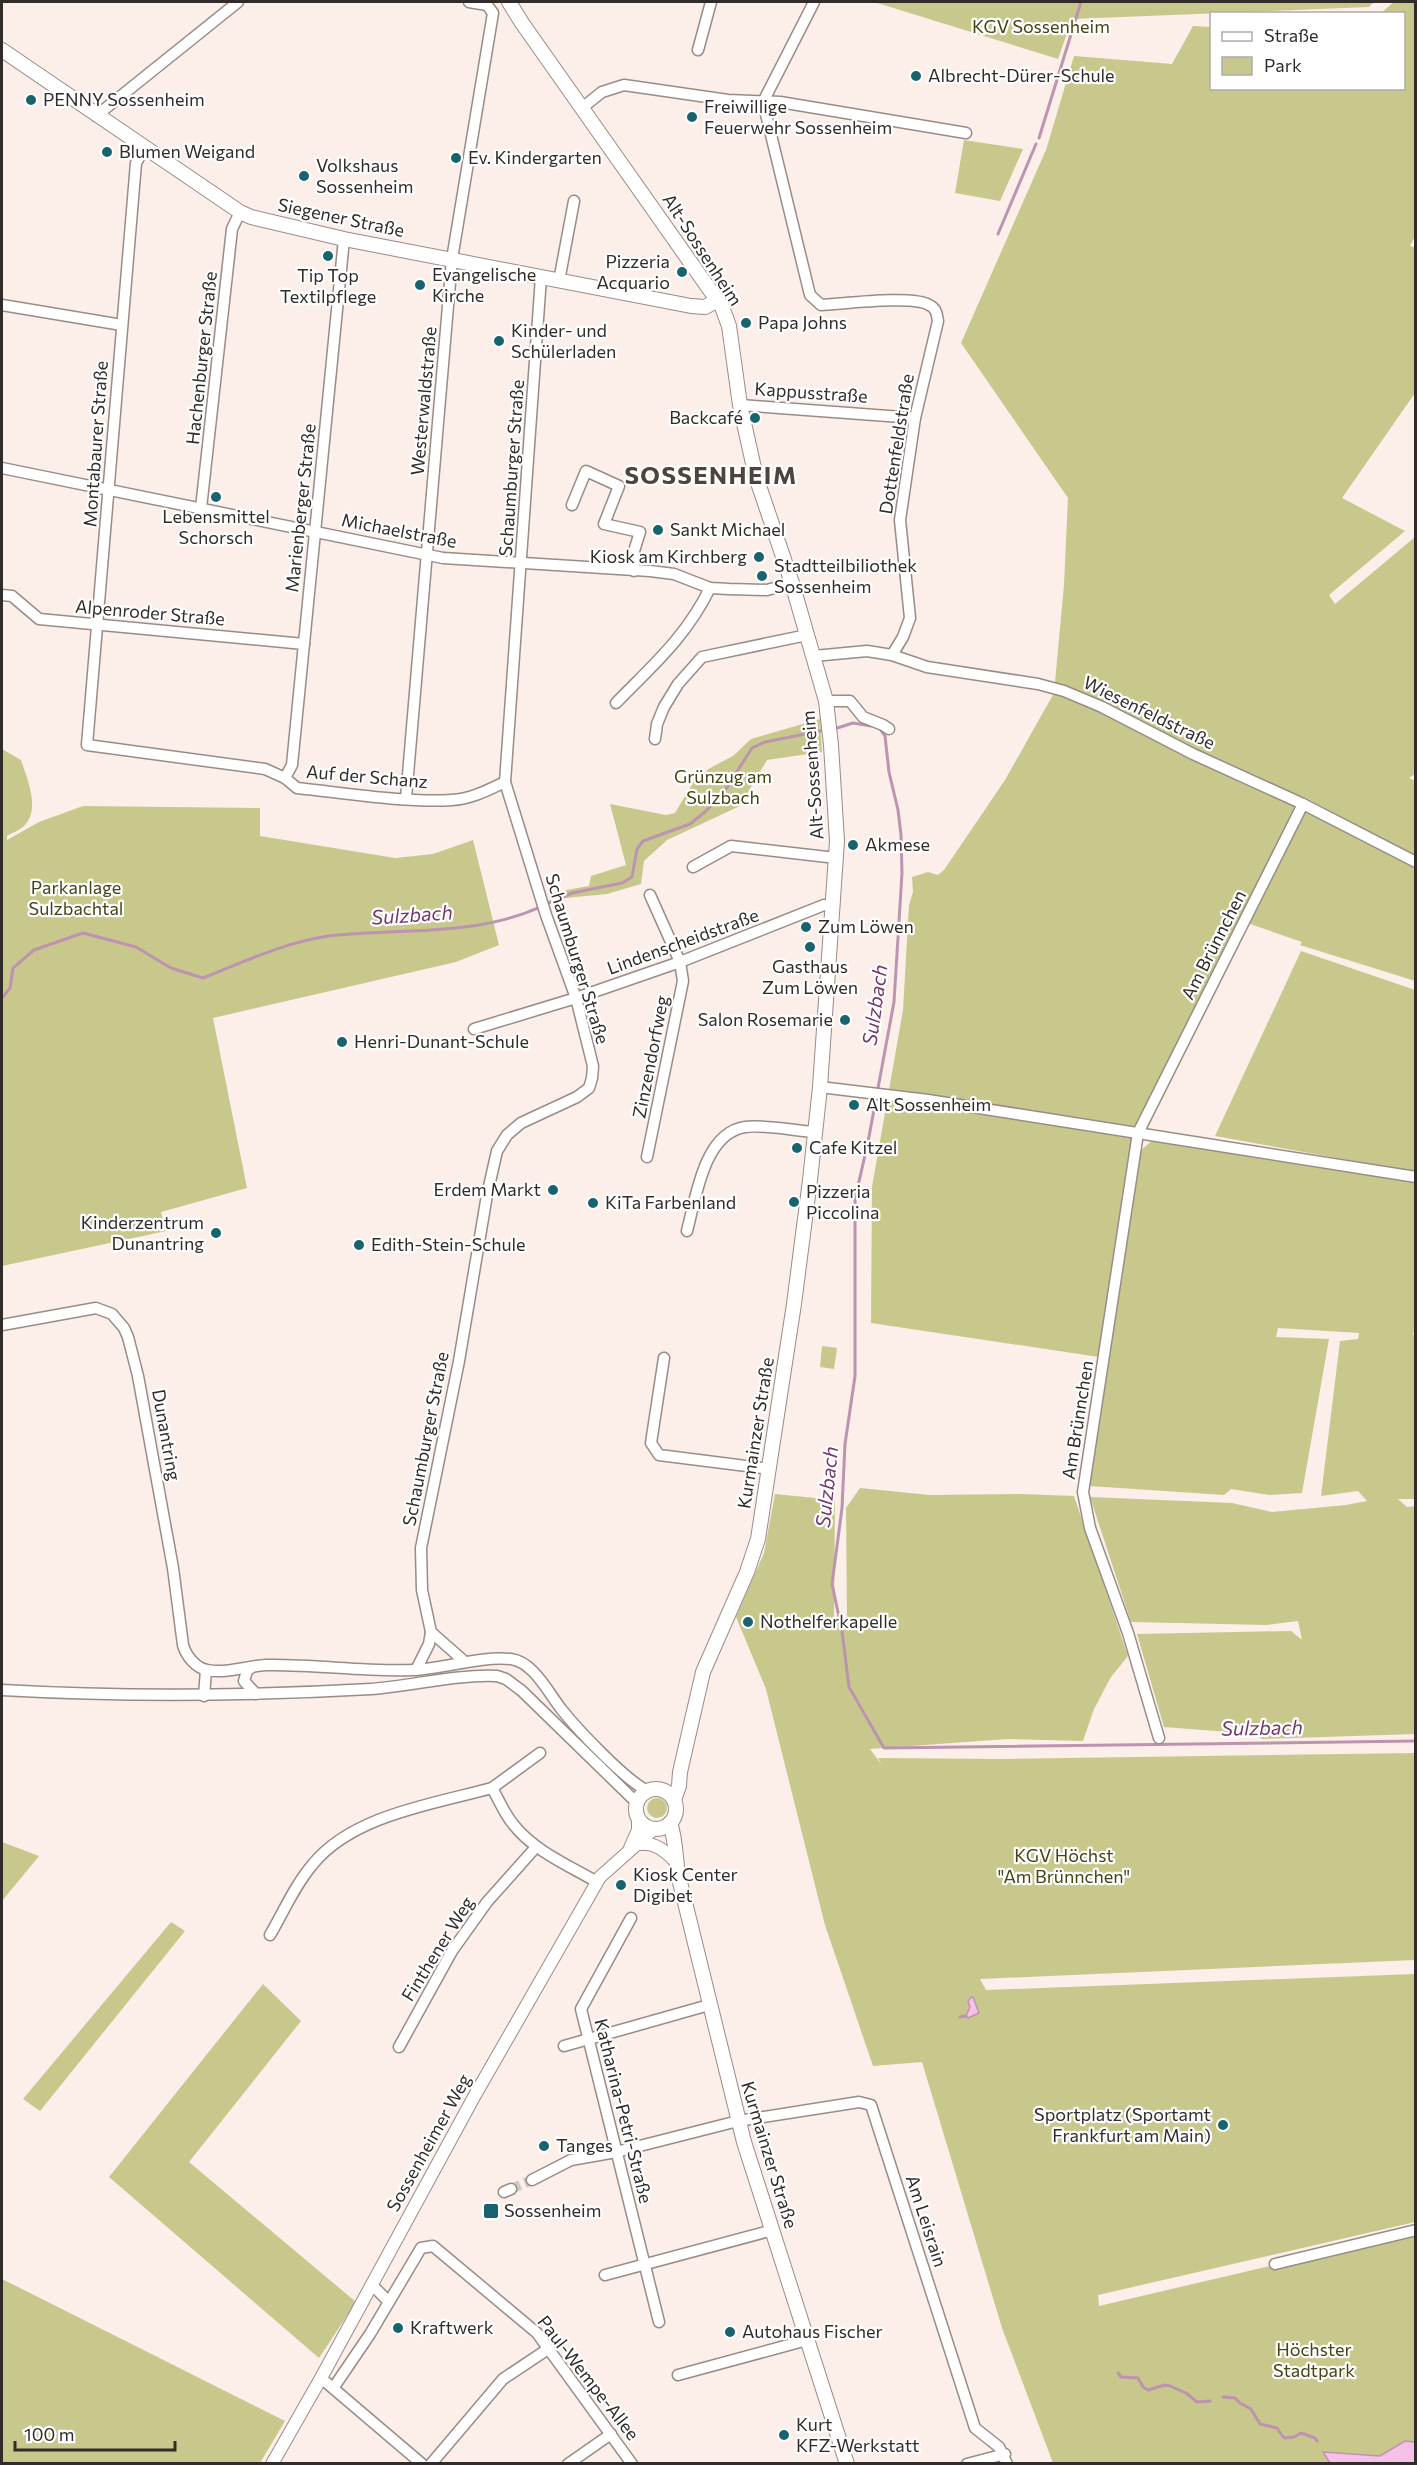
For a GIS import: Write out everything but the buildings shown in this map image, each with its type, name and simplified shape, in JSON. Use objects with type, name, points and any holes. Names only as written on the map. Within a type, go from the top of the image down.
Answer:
[{"type":"main road","name":"Alt-Sossenheim","points":[[509,2],[718,300],[729,326],[740,405],[756,477],[792,583],[814,656],[829,718],[837,841],[820,1087]]},
{"type":"main road","name":"Siegener Straße","points":[[2,51],[96,116],[240,212],[251,217],[344,239],[698,307],[705,307],[718,300]]},
{"type":"main road","name":"Kurmainzer Straße","points":[[674,1800],[703,1672],[754,1554],[770,1469],[797,1283],[820,1087]]},
{"type":"main road","points":[[654,1790],[666,1791],[674,1800],[675,1814],[662,1826],[645,1825],[637,1809],[654,1790],[680,1772]]},
{"type":"main road","name":"Kurmainzer Straße","points":[[662,1826],[676,1844],[675,1856],[738,2121],[847,2463]]},
{"type":"street","points":[[96,116],[238,2]]},
{"type":"street","name":"Westerwaldstraße","points":[[406,798],[452,259],[493,14],[487,5],[469,2]]},
{"type":"street","points":[[698,50],[711,2]]},
{"type":"street","points":[[763,102],[814,2]]},
{"type":"street","points":[[582,108],[608,89],[624,86],[728,100],[780,102],[966,133]]},
{"type":"street","name":"Dottenfeldstraße","points":[[763,102],[810,295],[821,305],[907,300],[929,304],[936,310],[938,321],[915,418],[900,520],[910,618],[903,637],[892,655]]},
{"type":"street","name":"Montabaurer Straße","points":[[87,745],[99,625],[136,163],[144,147]]},
{"type":"street","points":[[559,281],[573,201]]},
{"type":"street","name":"Hachenburger Straße","points":[[201,508],[232,229],[240,212]]},
{"type":"street","name":"Marienberger Straße","points":[[285,777],[292,765],[344,239]]},
{"type":"street","name":"Schaumburger Straße","points":[[431,1632],[422,1590],[421,1548],[497,1151],[507,1134],[521,1123],[577,1097],[589,1088],[593,1066],[576,998],[546,915],[505,782],[541,277]]},
{"type":"street","points":[[2,305],[122,325]]},
{"type":"street","name":"Kappusstraße","points":[[740,405],[915,418]]},
{"type":"street","name":"Michaelstraße","points":[[2,468],[427,555],[674,574],[710,588],[767,590],[792,583]]},
{"type":"street","points":[[572,505],[586,471],[619,486],[604,524],[640,532],[634,552],[634,571]]},
{"type":"street","points":[[616,702],[657,664],[694,619],[710,588]]},
{"type":"street","name":"Alpenroder Straße","points":[[2,595],[12,596],[39,619],[304,644]]},
{"type":"street","points":[[655,739],[657,724],[664,707],[678,684],[702,657],[807,635]]},
{"type":"street","name":"Wiesenfeldstraße","points":[[814,656],[867,651],[892,655],[927,668],[1038,684],[1079,696],[1174,745],[1303,804],[1416,862]]},
{"type":"street","points":[[826,701],[850,700],[863,717],[889,729]]},
{"type":"street","name":"Auf der Schanz","points":[[87,745],[265,769],[285,777],[297,788],[406,798],[452,800],[476,795],[505,782]]},
{"type":"street","name":"Am Brünnchen","points":[[1159,1738],[1128,1633],[1090,1528],[1083,1492],[1138,1133],[1303,804]]},
{"type":"street","points":[[693,867],[731,846],[836,858]]},
{"type":"street","points":[[650,895],[680,962]]},
{"type":"street","name":"Lindenscheidstraße","points":[[474,1029],[576,998],[680,962],[824,905],[833,906]]},
{"type":"street","name":"Zinzendorfweg","points":[[647,1157],[683,981],[680,962]]},
{"type":"street","points":[[820,1087],[884,1097],[928,1100],[1416,1177]]},
{"type":"street","points":[[687,1231],[702,1174],[717,1144],[728,1131],[747,1126],[815,1132]]},
{"type":"street","name":"Dunantring","points":[[2,1325],[96,1308],[111,1314],[124,1328],[138,1376],[173,1568],[183,1645],[187,1655],[206,1670]]},
{"type":"street","points":[[664,1358],[651,1443],[659,1455],[770,1469]]},
{"type":"street","points":[[431,1632],[465,1662]]},
{"type":"street","points":[[416,1670],[429,1644],[431,1632]]},
{"type":"street","points":[[204,1696],[206,1670],[303,1665],[359,1671],[416,1670],[465,1662],[512,1659],[533,1673],[580,1730],[632,1780],[654,1790]]},
{"type":"street","points":[[252,1667],[247,1671],[244,1681],[256,1694]]},
{"type":"street","points":[[522,1691],[533,1673]]},
{"type":"street","points":[[2,1690],[126,1696],[204,1696],[373,1689],[487,1676],[506,1679],[522,1691],[568,1735],[637,1809],[638,1830],[635,1846],[651,1844],[675,1856]]},
{"type":"street","points":[[538,1706],[547,1693],[546,1688]]},
{"type":"street","points":[[568,1735],[580,1730]]},
{"type":"street","points":[[270,1935],[313,1863],[335,1842],[359,1828],[388,1816],[492,1788],[540,1753]]},
{"type":"street","points":[[492,1788],[513,1824],[536,1847],[597,1882]]},
{"type":"street","name":"Sossenheimer Weg","points":[[272,2463],[321,2378],[475,2095],[597,1882],[604,1872],[662,1826]]},
{"type":"street","name":"Finthener Weg","points":[[399,2047],[452,1952],[487,1902],[536,1847]]},
{"type":"street","name":"Katharina-Petri-Straße","points":[[631,1918],[580,2009],[659,2322]]},
{"type":"street","points":[[564,2046],[709,2005]]},
{"type":"street","name":"Am Leisrain","points":[[738,2121],[860,2102],[872,2105],[975,2428],[1006,2459]]},
{"type":"street","points":[[532,2180],[571,2160],[616,2152],[738,2121]]},
{"type":"street","points":[[605,2275],[773,2230]]},
{"type":"street","points":[[1275,2264],[1416,2230]]},
{"type":"street","name":"Paul-Wempe-Allee","points":[[389,2302],[421,2248],[433,2246],[537,2333],[632,2463]]},
{"type":"street","points":[[334,2387],[389,2302],[372,2285]]},
{"type":"street","points":[[678,2375],[807,2340]]},
{"type":"street","points":[[431,2463],[503,2379],[548,2349]]},
{"type":"street","points":[[321,2378],[422,2463]]},
{"type":"street","points":[[567,2463],[611,2434]]},
{"type":"street","points":[[967,2463],[1006,2459]]},
{"type":"green space","name":"KGV Sossenheim","points":[[874,2],[1374,2],[1369,7],[1072,19],[1058,59]]},
{"type":"green space","points":[[1394,2],[1415,2],[1416,234],[1410,246],[1416,248],[1415,393],[1342,498],[1405,531],[1329,595],[1335,604],[1415,537],[1416,773],[1409,778],[1415,781],[1415,856],[1302,796],[1135,1126],[1099,1357],[871,1323],[872,1187],[903,1010],[909,905],[913,892],[912,877],[928,872],[938,875],[944,870],[1005,780],[1054,693],[1064,585],[1068,498],[961,343],[1046,150],[1074,56],[1172,64],[1193,26],[1210,27],[1210,90],[1405,90],[1405,12],[1382,12]]},
{"type":"green space","points":[[964,140],[1023,149],[1000,201],[955,193]]},
{"type":"green space","name":"Grünzug am Sulzbach","points":[[820,719],[822,752],[767,760],[740,806],[667,840],[644,861],[641,884],[607,894],[565,898],[556,909],[550,893],[589,886],[591,876],[626,865],[610,804],[666,815],[675,813],[694,781],[710,768],[733,756],[751,739]]},
{"type":"green space","name":"Parkanlage Sulzbachtal","points":[[2,749],[21,760],[32,803],[29,819],[22,827],[7,836],[7,840],[39,822],[83,806],[260,808],[260,836],[395,858],[433,854],[473,840],[499,945],[456,962],[213,1018],[247,1188],[161,1212],[166,1231],[2,1266]]},
{"type":"green space","points":[[1304,810],[1355,837],[1357,832],[1415,862],[1415,981],[1300,945],[1302,942],[1250,924],[1249,916]]},
{"type":"green space","points":[[1301,951],[1415,990],[1415,1172],[1215,1136]]},
{"type":"green space","points":[[1153,1140],[1415,1182],[1416,1332],[1413,1333],[1416,1342],[1415,1499],[1398,1499],[1407,1507],[1415,1506],[1415,1734],[1262,1739],[1253,1734],[1164,1727],[1137,1634],[1291,1631],[1302,1640],[1298,1621],[1267,1625],[1131,1622],[1090,1497],[1232,1503],[1272,1512],[1367,1501],[1358,1491],[1321,1496],[1340,1341],[1358,1339],[1359,1333],[1278,1328],[1276,1337],[1329,1339],[1302,1493],[1269,1495],[1231,1489],[1224,1495],[1089,1486],[1141,1150]]},
{"type":"green space","points":[[822,1346],[837,1348],[834,1369],[820,1367]]},
{"type":"green space","points":[[860,1488],[930,1495],[1074,1496],[1128,1656],[1111,1677],[1094,1709],[1083,1741],[1007,1739],[870,1749],[882,1765],[878,1758],[1002,1759],[1415,1753],[1415,1960],[980,1979],[986,1990],[1415,1974],[1415,2222],[1098,2295],[1099,2306],[1415,2232],[1415,2463],[1053,2463],[1002,2328],[922,2062],[873,2066],[825,1925],[766,1689],[736,1617],[764,1553],[775,1494],[835,1500],[834,1622],[847,1623],[846,1508]]},
{"type":"green space","points":[[653,1798],[661,1798],[667,1804],[667,1812],[661,1818],[653,1818],[647,1812],[647,1804]]},
{"type":"green space","points":[[2,1842],[39,1856],[2,1901]]},
{"type":"green space","points":[[171,1922],[185,1931],[40,2111],[23,2099]]},
{"type":"green space","points":[[263,1984],[301,2021],[189,2162],[356,2302],[319,2358],[109,2177]]},
{"type":"green space","points":[[2,2279],[285,2421],[260,2463],[2,2463]]},
{"type":"shaded area","points":[[973,1997],[979,2013],[968,2018],[966,2016],[970,2007],[968,2002]]},
{"type":"shaded area","points":[[1405,2441],[1415,2442],[1415,2463],[1330,2463],[1323,2452],[1380,2456]]},
{"type":"waterway","points":[[1039,138],[1081,2]]},
{"type":"waterway","points":[[998,234],[1036,144]]},
{"type":"waterway","name":"Sulzbach","points":[[834,729],[853,723],[871,726]]},
{"type":"waterway","name":"Sulzbach","points":[[880,729],[885,736],[889,772],[898,810],[902,873],[894,1002],[855,1199],[855,1376],[845,1444],[842,1508],[832,1584],[842,1631],[849,1687],[884,1748],[1416,1741]]},
{"type":"waterway","name":"Sulzbach","points":[[546,904],[572,893],[622,883],[632,877],[637,849],[643,841],[690,824],[705,812],[724,792],[752,748],[765,742],[825,730]]},
{"type":"waterway","name":"Sulzbach","points":[[2,998],[10,988],[13,968],[34,950],[83,933],[136,947],[171,968],[203,978],[265,953],[313,939],[463,927],[515,917],[540,907]]},
{"type":"waterway","points":[[960,2017],[966,2016]]},
{"type":"waterway","points":[[1118,2373],[1121,2377],[1138,2378],[1143,2387],[1148,2390],[1165,2385],[1186,2393],[1197,2402],[1210,2401]]},
{"type":"waterway","points":[[1223,2397],[1235,2398],[1251,2409],[1260,2424],[1277,2428],[1284,2438],[1294,2437],[1301,2433],[1317,2441]]},
{"type":"tunnel","points":[[511,2189],[532,2180]]},
{"type":"place","name":"Albrecht-Dürer-Schule","points":[[916,76]]},
{"type":"place","name":"PENNY Sossenheim","points":[[31,100]]},
{"type":"place","name":"Freiwillige Feuerwehr Sossenheim","points":[[692,117]]},
{"type":"place","name":"Blumen Weigand","points":[[107,152]]},
{"type":"place","name":"Ev. Kindergarten","points":[[456,158]]},
{"type":"place","name":"Volkshaus Sossenheim","points":[[304,176]]},
{"type":"place","name":"Tip Top Textilpflege","points":[[328,256]]},
{"type":"place","name":"Pizzeria Acquario","points":[[682,272]]},
{"type":"place","name":"Evangelische Kirche","points":[[420,285]]},
{"type":"place","name":"Papa Johns","points":[[746,323]]},
{"type":"place","name":"Kinder- und Schülerladen","points":[[499,341]]},
{"type":"place","name":"Backcafé","points":[[755,418]]},
{"type":"place","name":"Lebensmittel Schorsch","points":[[216,497]]},
{"type":"place","name":"Sankt Michael","points":[[658,530]]},
{"type":"place","name":"Kiosk am Kirchberg","points":[[759,557]]},
{"type":"place","name":"Stadtteilbiliothek Sossenheim","points":[[762,576]]},
{"type":"place","name":"Akmese","points":[[853,845]]},
{"type":"place","name":"Zum Löwen","points":[[806,927]]},
{"type":"place","name":"Gasthaus Zum Löwen","points":[[810,947]]},
{"type":"place","name":"Salon Rosemarie","points":[[845,1020]]},
{"type":"place","name":"Henri-Dunant-Schule","points":[[342,1042]]},
{"type":"place","name":"Alt Sossenheim","points":[[854,1105]]},
{"type":"place","name":"Cafe Kitzel","points":[[797,1148]]},
{"type":"place","name":"Erdem Markt","points":[[553,1190]]},
{"type":"place","name":"Pizzeria Piccolina","points":[[794,1202]]},
{"type":"place","name":"KiTa Farbenland","points":[[593,1203]]},
{"type":"place","name":"Kinderzentrum Dunantring","points":[[216,1233]]},
{"type":"place","name":"Edith-Stein-Schule","points":[[359,1245]]},
{"type":"place","name":"Nothelferkapelle","points":[[748,1622]]},
{"type":"place","name":"Kiosk Center Digibet","points":[[621,1885]]},
{"type":"place","name":"Sportplatz (Sportamt Frankfurt am Main)","points":[[1223,2125]]},
{"type":"place","name":"Tanges","points":[[544,2146]]},
{"type":"place","name":"Sossenheim","points":[[491,2211]]},
{"type":"place","name":"Kraftwerk","points":[[398,2328]]},
{"type":"place","name":"Autohaus Fischer","points":[[730,2332]]},
{"type":"place","name":"Kurt KFZ-Werkstatt","points":[[784,2435]]},
{"type":"district","name":"SOSSENHEIM","points":[[711,476]]},
{"type":"park label","name":"KGV Höchst \"Am Brünnchen\"","points":[[1064,1866]]},
{"type":"park label","name":"Höchster Stadtpark","points":[[1314,2360]]}]
